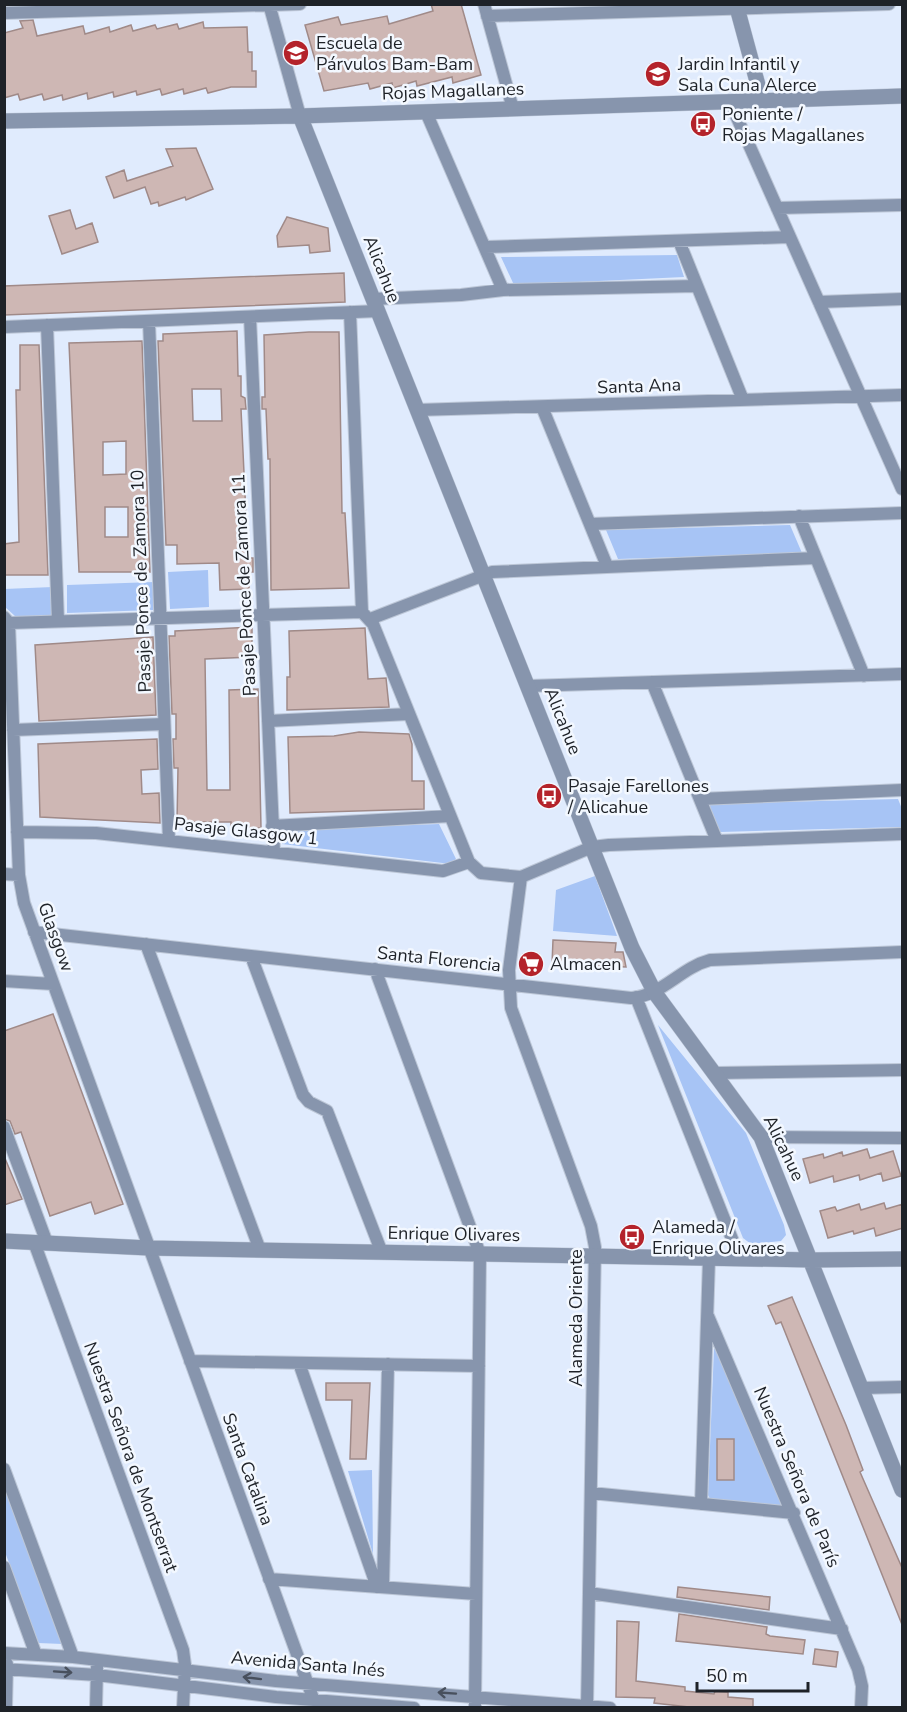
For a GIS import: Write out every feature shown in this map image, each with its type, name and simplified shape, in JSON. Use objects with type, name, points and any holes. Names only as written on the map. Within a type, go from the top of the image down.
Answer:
[{"type":"street","points":[[4,13],[300,4]]},
{"type":"street","points":[[513,109],[486,10],[889,4]]},
{"type":"street","name":"Alicahue","points":[[269,5],[300,116],[632,948],[655,993],[761,1137],[903,1490]]},
{"type":"street","points":[[737,7],[762,100]]},
{"type":"street","name":"Rojas Magallanes","points":[[4,121],[300,116],[903,96]]},
{"type":"street","points":[[729,102],[903,489]]},
{"type":"street","points":[[426,112],[503,290]]},
{"type":"street","points":[[777,208],[903,205]]},
{"type":"street","points":[[486,247],[789,237]]},
{"type":"street","points":[[679,241],[743,400]]},
{"type":"street","points":[[4,327],[351,312],[375,305],[503,290],[697,286]]},
{"type":"street","points":[[819,302],[903,299]]},
{"type":"street","points":[[351,312],[366,616],[409,714],[469,862],[482,873],[521,877],[592,847],[903,834]]},
{"type":"street","name":"Pasaje Ponce de Zamora 11","points":[[250,316],[274,852]]},
{"type":"street","name":"Pasaje Ponce de Zamora 10","points":[[149,321],[169,841]]},
{"type":"street","points":[[47,325],[58,621]]},
{"type":"street","name":"Santa Ana","points":[[417,410],[903,395]]},
{"type":"street","points":[[542,407],[607,566]]},
{"type":"street","points":[[590,524],[903,513]]},
{"type":"street","points":[[799,516],[864,676]]},
{"type":"street","points":[[7,620],[58,621],[263,614],[366,616],[483,574],[503,570],[816,558]]},
{"type":"street","name":"Glasgow","points":[[7,620],[19,875],[24,903],[149,1248]]},
{"type":"street","points":[[528,686],[903,674]]},
{"type":"street","points":[[652,682],[717,841]]},
{"type":"street","points":[[268,721],[409,714]]},
{"type":"street","points":[[13,730],[164,724]]},
{"type":"street","points":[[700,799],[903,790]]},
{"type":"street","points":[[272,826],[450,816]]},
{"type":"street","name":"Pasaje Glasgow 1","points":[[17,832],[79,832],[443,871],[469,862]]},
{"type":"street","points":[[4,874],[19,875]]},
{"type":"street","name":"Alameda Oriente","points":[[521,877],[508,984],[514,1017],[591,1226],[596,1257],[587,1706]]},
{"type":"street","name":"Santa Florencia","points":[[34,932],[636,997],[655,993],[691,967],[710,960],[903,952]]},
{"type":"street","points":[[146,944],[260,1250]]},
{"type":"street","points":[[251,956],[303,1095],[309,1102],[327,1111],[382,1253]]},
{"type":"street","points":[[375,969],[480,1254],[475,1701]]},
{"type":"street","points":[[4,981],[53,984]]},
{"type":"street","points":[[636,997],[740,1259]]},
{"type":"street","points":[[715,1073],[903,1070]]},
{"type":"street","name":"Nuestra Señora de Montserrat","points":[[4,1127],[41,1243],[183,1650],[185,1670],[183,1707]]},
{"type":"street","points":[[761,1137],[903,1138]]},
{"type":"street","name":"Enrique Olivares","points":[[4,1241],[149,1248],[382,1253],[812,1260],[903,1259]]},
{"type":"street","name":"Santa Catalina","points":[[149,1248],[314,1701]]},
{"type":"street","name":"Nuestra Señora de París","points":[[709,1258],[708,1316],[842,1629],[861,1678],[861,1707]]},
{"type":"street","points":[[701,1504],[708,1316]]},
{"type":"street","points":[[190,1361],[479,1366]]},
{"type":"street","points":[[299,1363],[369,1564],[380,1587]]},
{"type":"street","points":[[380,1587],[384,1563],[388,1364]]},
{"type":"street","points":[[862,1388],[903,1387]]},
{"type":"street","points":[[4,1469],[73,1657]]},
{"type":"street","points":[[591,1493],[794,1513]]},
{"type":"street","points":[[369,1564],[377,1566],[384,1563]]},
{"type":"street","points":[[4,1567],[36,1655]]},
{"type":"street","points":[[269,1579],[476,1594]]},
{"type":"street","points":[[590,1593],[842,1629]]},
{"type":"street","points":[[6,1654],[6,1707]]},
{"type":"street","name":"Avenida Santa Inés","points":[[6,1654],[73,1657],[475,1701],[610,1707]]},
{"type":"street","points":[[96,1707],[97,1660]]},
{"type":"street","name":"Avenida Santa Inés","points":[[5,1669],[97,1675],[183,1685],[276,1702],[314,1701],[414,1707]]},
{"type":"street","points":[[276,1681],[276,1702]]},
{"type":"shaded area","points":[[677,255],[684,277],[514,285],[501,257]]},
{"type":"shaded area","points":[[790,525],[802,553],[618,559],[606,530]]},
{"type":"shaded area","points":[[208,570],[209,607],[170,609],[168,572]]},
{"type":"shaded area","points":[[154,582],[153,610],[67,613],[67,585]]},
{"type":"shaded area","points":[[53,587],[52,616],[15,616],[5,607],[4,589]]},
{"type":"shaded area","points":[[898,799],[902,809],[902,827],[720,832],[709,804]]},
{"type":"shaded area","points":[[439,824],[456,859],[451,864],[282,844],[282,830]]},
{"type":"shaded area","points":[[595,876],[617,936],[553,931],[556,890]]},
{"type":"shaded area","points":[[658,1025],[746,1133],[784,1225],[786,1235],[781,1241],[751,1244],[743,1238]]},
{"type":"shaded area","points":[[714,1349],[719,1350],[782,1502],[779,1508],[711,1501],[708,1495]]},
{"type":"shaded area","points":[[372,1470],[373,1554],[348,1471]]},
{"type":"shaded area","points":[[5,1487],[63,1644],[38,1643],[5,1552]]},
{"type":"building","points":[[431,4],[461,4],[481,75],[453,83],[452,77],[417,86],[416,81],[393,88],[392,83],[370,89],[368,83],[324,91],[305,25],[338,17],[341,25],[387,16],[389,24],[433,11]]},
{"type":"building","points":[[33,20],[37,36],[83,26],[85,34],[109,27],[110,32],[131,25],[133,31],[155,25],[157,29],[177,24],[179,29],[203,22],[204,28],[247,27],[248,52],[252,52],[252,71],[256,71],[256,87],[231,87],[208,93],[206,88],[184,94],[183,89],[162,95],[160,89],[137,95],[136,91],[114,97],[113,92],[88,99],[87,93],[63,100],[62,95],[44,100],[42,94],[20,100],[18,94],[4,98],[4,33],[23,28],[20,21]]},
{"type":"building","points":[[196,148],[213,189],[186,200],[185,197],[159,206],[158,202],[151,204],[145,187],[114,198],[106,177],[124,170],[127,181],[173,166],[166,149]]},
{"type":"building","points":[[70,210],[76,229],[92,223],[98,242],[62,254],[49,216]]},
{"type":"building","points":[[287,217],[328,228],[330,251],[310,253],[309,245],[278,247],[277,236]]},
{"type":"building","points":[[344,273],[345,302],[4,315],[4,286]]},
{"type":"building","points":[[237,331],[238,376],[241,376],[241,396],[245,398],[246,409],[241,409],[248,558],[253,558],[253,572],[249,572],[249,589],[220,590],[219,563],[177,564],[177,545],[166,545],[158,341],[163,341],[163,334]],"holes":[[[192,389],[221,389],[222,421],[193,421]]]},
{"type":"building","points":[[339,332],[342,513],[345,513],[349,588],[271,590],[270,459],[268,459],[266,409],[262,409],[262,397],[265,397],[264,335]]},
{"type":"building","points":[[142,341],[150,572],[79,572],[69,343]],"holes":[[[126,441],[126,474],[103,475],[103,442]],[[105,507],[128,507],[128,537],[105,537]]]},
{"type":"building","points":[[20,345],[39,345],[48,575],[4,575],[4,544],[19,542],[16,390],[20,390]]},
{"type":"building","points":[[252,627],[252,657],[205,659],[207,790],[230,790],[229,690],[258,689],[261,828],[231,828],[231,822],[177,822],[178,768],[174,768],[173,739],[176,739],[176,714],[172,714],[169,636],[175,636],[175,631]]},
{"type":"building","points":[[365,628],[368,679],[386,678],[389,707],[287,710],[287,677],[290,677],[289,631]]},
{"type":"building","points":[[153,637],[156,715],[39,721],[35,645]]},
{"type":"building","points":[[359,732],[409,734],[412,744],[412,781],[424,781],[424,809],[290,813],[288,737],[334,736]]},
{"type":"building","points":[[157,739],[158,769],[141,770],[142,794],[159,793],[160,823],[40,817],[38,744]]},
{"type":"building","points":[[553,940],[616,943],[615,952],[623,952],[626,967],[552,964]]},
{"type":"building","points":[[53,1014],[123,1204],[95,1214],[91,1202],[50,1216],[21,1132],[15,1134],[10,1121],[4,1119],[4,1031]]},
{"type":"building","points":[[867,1149],[870,1158],[893,1151],[901,1176],[883,1181],[881,1173],[860,1180],[859,1175],[834,1182],[833,1176],[810,1183],[803,1159],[823,1154],[824,1158],[842,1152],[843,1156]]},
{"type":"building","points":[[4,1156],[22,1199],[4,1205]]},
{"type":"building","points":[[884,1203],[886,1209],[903,1204],[903,1228],[876,1236],[874,1228],[828,1238],[820,1211],[835,1207],[837,1211],[859,1204],[861,1210]]},
{"type":"building","points":[[792,1297],[846,1425],[863,1470],[860,1472],[903,1570],[903,1627],[781,1322],[776,1324],[768,1306]]},
{"type":"building","points":[[326,1383],[370,1383],[366,1459],[350,1459],[352,1400],[326,1400]]},
{"type":"building","points":[[717,1439],[734,1439],[734,1480],[717,1480]]},
{"type":"building","points":[[678,1587],[770,1597],[769,1610],[677,1597]]},
{"type":"building","points":[[679,1614],[767,1627],[766,1634],[770,1636],[805,1640],[803,1654],[676,1641]]},
{"type":"building","points":[[617,1621],[639,1622],[636,1681],[685,1687],[685,1691],[714,1694],[715,1691],[728,1692],[728,1697],[753,1699],[753,1707],[689,1707],[654,1703],[655,1698],[616,1697]]},
{"type":"building","points":[[815,1649],[838,1652],[836,1667],[813,1664]]},
{"type":"place","name":"Escuela de Párvulos Bam-Bam","points":[[296,53]]},
{"type":"place","name":"Jardin Infantil y Sala Cuna Alerce","points":[[658,74]]},
{"type":"place","name":"Poniente / Rojas Magallanes","points":[[703,124]]},
{"type":"place","name":"Pasaje Farellones / Alicahue","points":[[549,796]]},
{"type":"place","name":"Almacen","points":[[531,964]]},
{"type":"place","name":"Alameda / Enrique Olivares","points":[[632,1237]]}]
